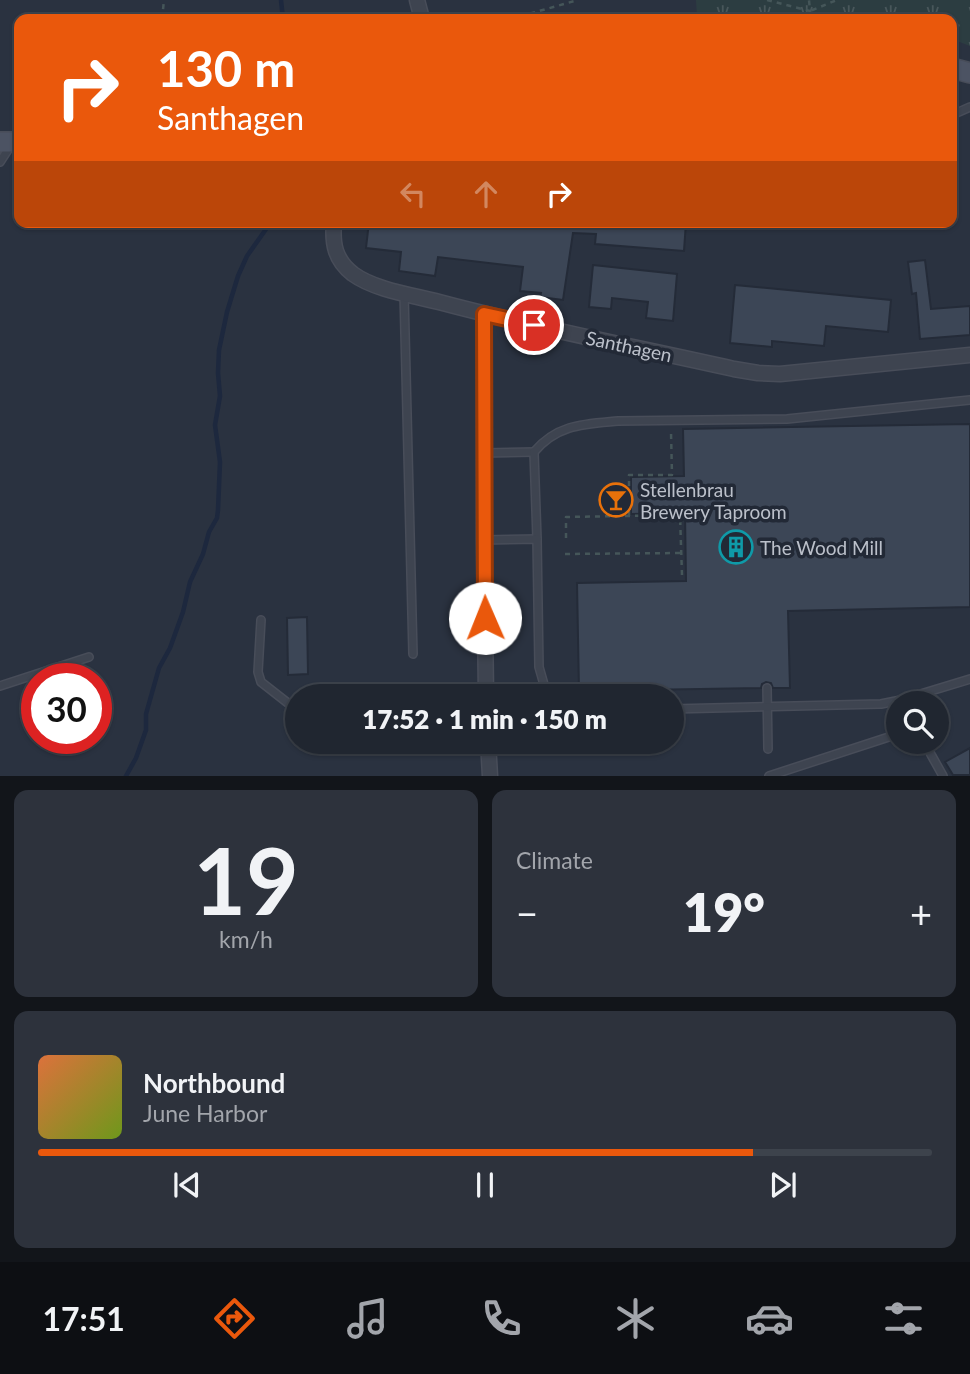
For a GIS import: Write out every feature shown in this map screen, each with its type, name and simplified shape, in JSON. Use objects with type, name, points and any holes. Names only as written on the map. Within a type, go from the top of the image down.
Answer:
[{"type":"street","name":"Santhagen","points":[[334,228],[335,250],[339,260],[365,282],[484,314],[734,369],[780,374],[970,355]]},
{"type":"street","points":[[484,314],[486,684]]},
{"type":"street","points":[[489,754],[490,775]]},
{"type":"lane","points":[[0,162],[11,142]]},
{"type":"lane","points":[[404,292],[414,654]]},
{"type":"lane","points":[[484,453],[534,452],[560,431],[573,425],[618,421],[762,423],[970,400]]},
{"type":"lane","points":[[534,452],[539,667],[543,684]]},
{"type":"lane","points":[[484,540],[537,539]]},
{"type":"lane","points":[[261,620],[258,672],[261,682],[285,701]]},
{"type":"lane","points":[[0,686],[89,657]]},
{"type":"lane","points":[[684,709],[881,704],[970,679]]},
{"type":"lane","points":[[767,688],[768,749]]},
{"type":"lane","points":[[769,775],[886,738]]},
{"type":"lane","points":[[931,754],[943,775]]},
{"type":"path","points":[[529,14],[578,0]]},
{"type":"path","points":[[767,0],[810,11],[837,0]]},
{"type":"path","points":[[809,0],[810,11]]},
{"type":"path","points":[[629,516],[628,475],[672,475],[671,432]]},
{"type":"path","points":[[664,454],[672,454]]},
{"type":"path","points":[[623,494],[629,494]]},
{"type":"path","points":[[566,538],[566,517],[680,515],[682,575]]},
{"type":"path","points":[[565,554],[681,553]]},
{"type":"green space","points":[[696,0],[970,0],[970,46],[957,41],[957,14],[697,14]]},
{"type":"building","points":[[368,228],[686,228],[684,251],[595,244],[596,234],[573,233],[563,300],[540,297],[541,293],[520,291],[523,267],[438,257],[435,276],[399,271],[401,252],[366,248]]},
{"type":"building","points":[[925,260],[931,309],[970,306],[970,335],[920,339],[916,293],[912,294],[908,262]]},
{"type":"building","points":[[593,265],[677,274],[673,321],[646,318],[648,302],[612,298],[611,309],[589,307]]},
{"type":"building","points":[[735,285],[891,300],[888,332],[826,326],[824,346],[772,341],[772,347],[730,343]]},
{"type":"building","points":[[970,424],[970,607],[788,611],[790,688],[773,688],[771,683],[766,682],[761,688],[684,689],[684,684],[579,684],[577,583],[686,581],[685,513],[631,514],[631,477],[684,476],[683,429]]},
{"type":"building","points":[[307,617],[308,674],[288,675],[287,618]]},
{"type":"building","points":[[970,748],[970,775],[953,775],[945,762]]},
{"type":"waterway","points":[[281,0],[282,14]]},
{"type":"waterway","points":[[126,776],[146,730],[146,714],[159,668],[170,648],[190,582],[217,518],[220,462],[215,425],[220,396],[219,350],[238,276],[247,256],[267,228]]},
{"type":"place","name":"Stellenbrau Brewery Taproom","points":[[616,500]]},
{"type":"place","name":"The Wood Mill","points":[[736,547]]},
{"type":"route","points":[[485,618],[484,314],[534,325]]}]
